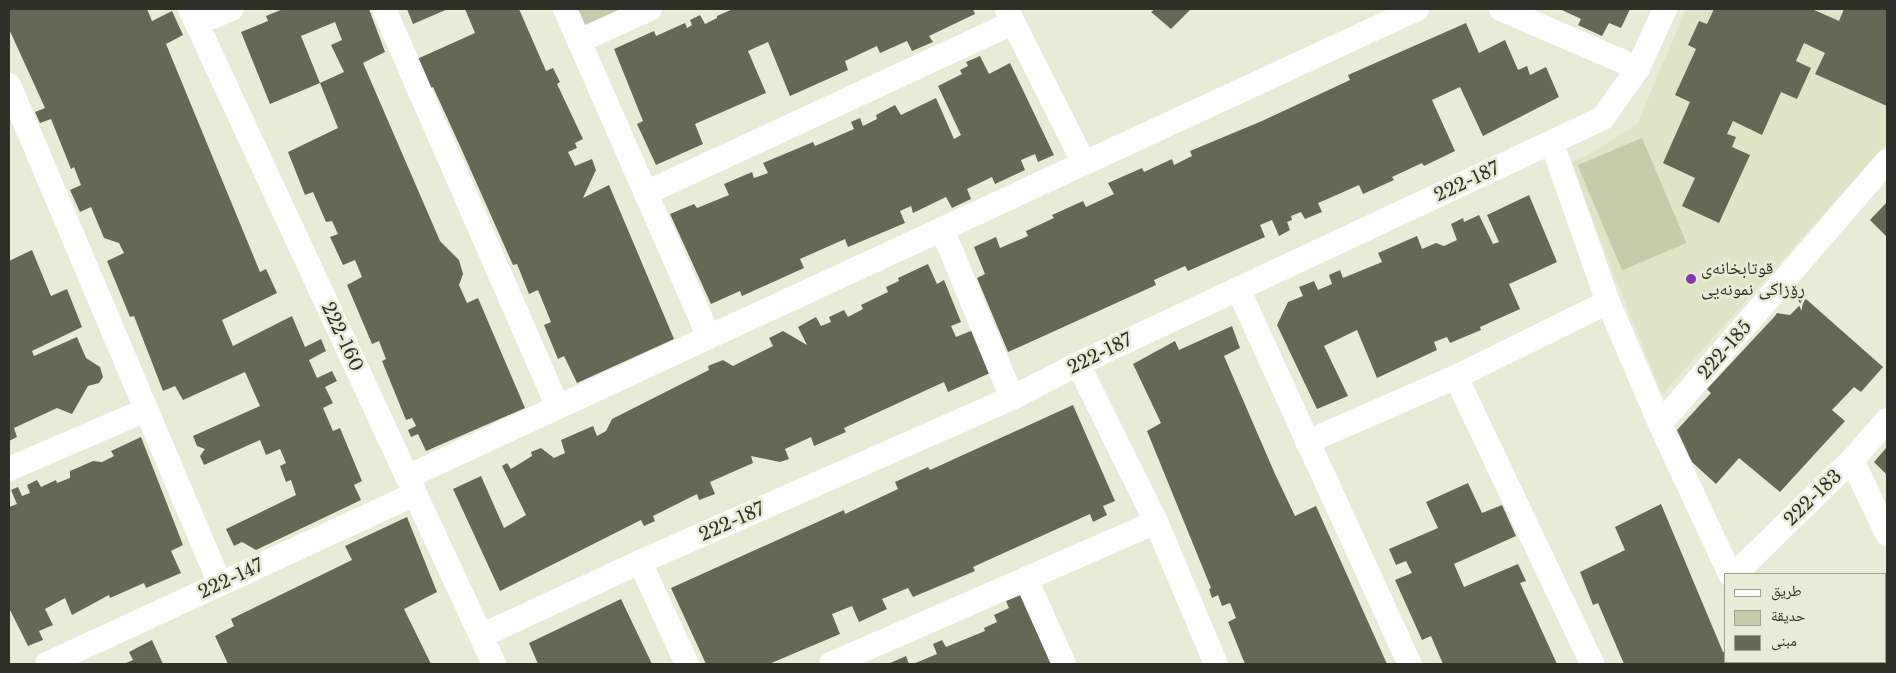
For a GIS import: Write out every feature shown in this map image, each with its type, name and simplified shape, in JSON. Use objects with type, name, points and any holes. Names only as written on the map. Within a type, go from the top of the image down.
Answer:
[{"type":"street","points":[[194,16],[231,9]]},
{"type":"street","points":[[384,9],[558,407]]},
{"type":"street","points":[[565,9],[709,337]]},
{"type":"street","points":[[579,41],[650,9]]},
{"type":"street","name":"222-147","points":[[47,664],[220,584],[411,486],[558,407],[1417,9]]},
{"type":"street","points":[[1501,9],[1638,68]]},
{"type":"street","name":"222-187","points":[[481,636],[640,562],[1012,398],[1078,364],[1603,118],[1638,68],[1665,9]]},
{"type":"street","name":"222-160","points":[[194,16],[494,664]]},
{"type":"street","points":[[646,193],[1010,16],[1084,163]]},
{"type":"street","points":[[9,85],[220,584]]},
{"type":"street","points":[[1552,143],[1608,302],[1660,424],[1730,573]]},
{"type":"street","name":"222-185","points":[[1660,424],[1887,161]]},
{"type":"street","points":[[942,229],[1012,398]]},
{"type":"street","points":[[1238,289],[1410,664]]},
{"type":"street","points":[[1307,442],[1456,377],[1608,302]]},
{"type":"street","points":[[1078,364],[1156,522],[1216,664]]},
{"type":"street","points":[[1456,377],[1592,664]]},
{"type":"street","points":[[9,470],[146,410]]},
{"type":"street","name":"222-183","points":[[1736,573],[1852,460],[1887,420]]},
{"type":"street","points":[[1852,460],[1887,534]]},
{"type":"street","points":[[831,664],[1156,522]]},
{"type":"street","points":[[640,562],[687,664]]},
{"type":"street","points":[[1026,579],[1064,664]]},
{"type":"shaded area","name":"قوتابخانەی ڕۆزاکی نمونەیی","points":[[1686,9],[1887,9],[1887,143],[1662,395],[1570,163],[1590,154],[1637,124]]},
{"type":"green space","points":[[576,9],[634,9],[585,31]]},
{"type":"green space","points":[[1642,138],[1687,243],[1622,270],[1578,165]]},
{"type":"building","points":[[9,9],[147,9],[152,21],[172,11],[183,35],[166,44],[260,272],[266,269],[277,293],[222,320],[233,346],[292,316],[305,347],[321,339],[326,351],[309,360],[317,378],[332,371],[337,381],[325,387],[333,403],[323,408],[333,431],[340,428],[362,481],[354,485],[361,500],[256,550],[242,542],[234,546],[226,529],[296,495],[291,480],[286,482],[280,466],[286,463],[280,449],[266,455],[260,440],[204,465],[200,456],[205,449],[197,446],[193,436],[260,406],[245,372],[183,400],[175,386],[163,391],[134,316],[130,317],[107,261],[124,253],[119,243],[104,238],[91,207],[80,212],[70,190],[81,185],[74,167],[71,169],[51,119],[40,123],[35,112],[45,108],[9,29]]},
{"type":"building","points":[[283,9],[369,9],[385,52],[363,63],[440,241],[459,260],[463,274],[459,285],[467,303],[478,298],[525,408],[426,451],[418,434],[411,437],[408,430],[416,426],[412,418],[406,420],[382,361],[386,359],[379,341],[372,344],[347,285],[362,277],[355,260],[343,265],[330,237],[338,234],[332,221],[326,222],[313,192],[305,195],[288,152],[338,128],[320,83],[270,104],[241,32],[268,21],[266,16]],"holes":[[[335,22],[342,40],[331,45],[344,72],[320,83],[301,36]]]},
{"type":"building","points":[[407,9],[448,9],[413,24]]},
{"type":"building","points":[[465,9],[519,9],[546,71],[553,68],[560,82],[557,84],[583,139],[575,143],[577,148],[568,152],[575,166],[592,159],[596,170],[583,198],[609,185],[674,339],[577,383],[564,356],[558,359],[544,325],[551,322],[538,290],[529,294],[517,264],[513,265],[433,87],[429,89],[417,59],[475,33]]},
{"type":"building","points":[[733,9],[973,9],[975,14],[929,36],[933,42],[912,51],[907,41],[880,53],[877,46],[845,61],[848,70],[790,96],[768,42],[748,51],[766,93],[695,124],[703,144],[656,165],[637,124],[643,121],[614,49],[654,31],[656,36],[685,23],[687,28],[692,25],[690,20],[700,15],[705,24]]},
{"type":"building","points":[[1155,9],[1191,9],[1171,29],[1151,12]]},
{"type":"building","points":[[1560,9],[1630,9],[1621,28],[1609,23],[1602,36],[1578,25],[1581,19]]},
{"type":"building","points":[[1714,9],[1812,9],[1839,21],[1844,9],[1887,9],[1887,106],[1815,74],[1825,53],[1804,43],[1796,61],[1811,68],[1797,99],[1781,92],[1762,135],[1733,121],[1727,134],[1736,137],[1732,147],[1750,155],[1719,223],[1682,206],[1695,178],[1663,163],[1690,102],[1675,95],[1696,49],[1688,45],[1699,21],[1707,24]]},
{"type":"building","points":[[1466,23],[1479,53],[1505,40],[1518,70],[1527,66],[1530,75],[1546,67],[1559,97],[1483,136],[1460,87],[1432,100],[1455,151],[1424,166],[1422,163],[1392,177],[1394,180],[1363,194],[1359,185],[1318,203],[1322,212],[1305,219],[1301,212],[1291,216],[1292,220],[1287,222],[1290,230],[1279,236],[1272,220],[1260,225],[1265,237],[1188,271],[1185,266],[1154,280],[1156,285],[1008,352],[977,278],[985,274],[974,247],[996,237],[1000,248],[1028,236],[1026,231],[1054,218],[1052,215],[1083,201],[1086,207],[1114,194],[1108,183],[1142,168],[1144,172],[1172,159],[1174,165],[1192,156],[1190,151],[1262,121],[1350,80],[1348,75]]},
{"type":"building","points":[[980,56],[989,74],[1010,63],[1054,155],[1038,162],[1035,154],[1021,160],[1025,170],[995,184],[992,177],[967,189],[971,199],[952,208],[946,197],[913,213],[911,206],[900,211],[905,223],[848,247],[845,239],[800,259],[804,268],[742,296],[740,291],[711,304],[670,214],[694,204],[697,208],[729,195],[724,184],[752,172],[754,178],[768,173],[763,163],[813,142],[815,146],[854,129],[851,122],[860,118],[863,126],[877,119],[876,115],[895,105],[901,115],[936,98],[954,139],[961,135],[938,86],[962,74],[960,70],[968,66],[966,62]]},
{"type":"building","points":[[1529,195],[1557,262],[1509,284],[1520,309],[1480,327],[1481,330],[1450,343],[1447,337],[1434,342],[1437,350],[1377,378],[1357,330],[1324,346],[1348,396],[1317,409],[1277,325],[1288,302],[1303,296],[1299,287],[1314,281],[1318,290],[1332,284],[1329,275],[1340,270],[1343,278],[1382,262],[1378,253],[1417,236],[1422,249],[1436,243],[1444,246],[1457,240],[1451,224],[1463,218],[1464,222],[1479,215],[1493,244],[1499,242],[1487,215]]},
{"type":"building","points":[[1887,202],[1887,237],[1870,220]]},
{"type":"building","points":[[32,250],[51,296],[67,289],[82,327],[32,351],[34,356],[77,337],[86,358],[100,367],[103,377],[99,383],[88,386],[72,414],[57,408],[14,428],[17,437],[9,441],[9,261]]},
{"type":"building","points":[[928,264],[937,284],[944,280],[961,322],[951,326],[956,337],[973,330],[990,373],[948,392],[944,382],[844,428],[846,432],[814,446],[811,437],[785,449],[789,459],[780,462],[751,456],[753,463],[710,482],[715,494],[699,500],[697,494],[653,516],[655,521],[644,526],[641,520],[500,591],[453,489],[481,476],[504,528],[526,515],[502,466],[507,463],[511,469],[532,456],[531,452],[541,448],[554,458],[565,453],[561,440],[593,426],[597,436],[606,431],[612,419],[709,370],[708,366],[723,360],[733,366],[773,346],[769,338],[783,331],[807,345],[798,327],[816,317],[821,326],[831,322],[829,317],[844,310],[848,317],[863,309],[861,305],[888,292],[886,287],[899,281],[898,278]]},
{"type":"building","points":[[1806,299],[1883,367],[1861,392],[1854,387],[1832,410],[1845,421],[1780,492],[1739,458],[1716,484],[1692,462],[1677,430],[1711,393],[1707,389],[1777,313],[1790,315]]},
{"type":"building","points":[[1232,326],[1240,348],[1224,356],[1275,474],[1295,516],[1316,506],[1387,664],[1245,664],[1228,622],[1236,618],[1230,603],[1222,606],[1218,595],[1212,598],[1209,589],[1211,588],[1147,431],[1161,423],[1133,364],[1175,341],[1179,350]]},
{"type":"building","points":[[1073,405],[1115,501],[1103,506],[1107,515],[1093,522],[1090,514],[973,567],[975,571],[913,597],[908,588],[882,599],[887,609],[859,622],[852,606],[832,614],[840,634],[769,664],[706,664],[671,588],[844,510],[845,514],[898,489],[895,482],[928,467],[930,470]]},
{"type":"building","points":[[141,437],[183,545],[171,551],[181,573],[146,588],[144,583],[110,598],[109,595],[72,615],[65,598],[45,609],[53,625],[39,631],[43,640],[28,646],[9,608],[9,507],[17,504],[11,490],[18,487],[22,496],[30,493],[27,485],[37,480],[41,487],[56,480],[57,483],[70,478],[70,471],[93,461],[102,462],[114,456],[111,451]]},
{"type":"building","points":[[1887,447],[1887,475],[1874,462]]},
{"type":"building","points":[[1468,483],[1482,513],[1502,505],[1516,536],[1454,564],[1464,587],[1518,564],[1526,581],[1520,583],[1557,664],[1443,664],[1431,636],[1422,640],[1395,580],[1412,573],[1406,561],[1396,565],[1389,549],[1438,528],[1426,502]]},
{"type":"building","points":[[1661,504],[1724,652],[1724,663],[1743,664],[1624,664],[1598,603],[1593,605],[1580,572],[1625,550],[1615,527]]},
{"type":"building","points":[[407,517],[437,592],[404,609],[431,664],[228,664],[215,636],[234,626],[231,619],[352,560],[345,546]]},
{"type":"building","points":[[1021,595],[1051,664],[913,664],[937,654],[933,644],[942,640],[946,647],[985,631],[984,628],[997,622],[994,615],[1009,608],[1006,601]]},
{"type":"building","points":[[621,599],[652,664],[538,664],[529,643]]},
{"type":"building","points":[[152,640],[163,664],[124,664],[133,660],[129,652]]},
{"type":"building","points":[[906,656],[909,664],[888,664]]},
{"type":"place","name":"قوتابخانەی ڕۆزاکی نمونەیی","points":[[1691,279]]}]
